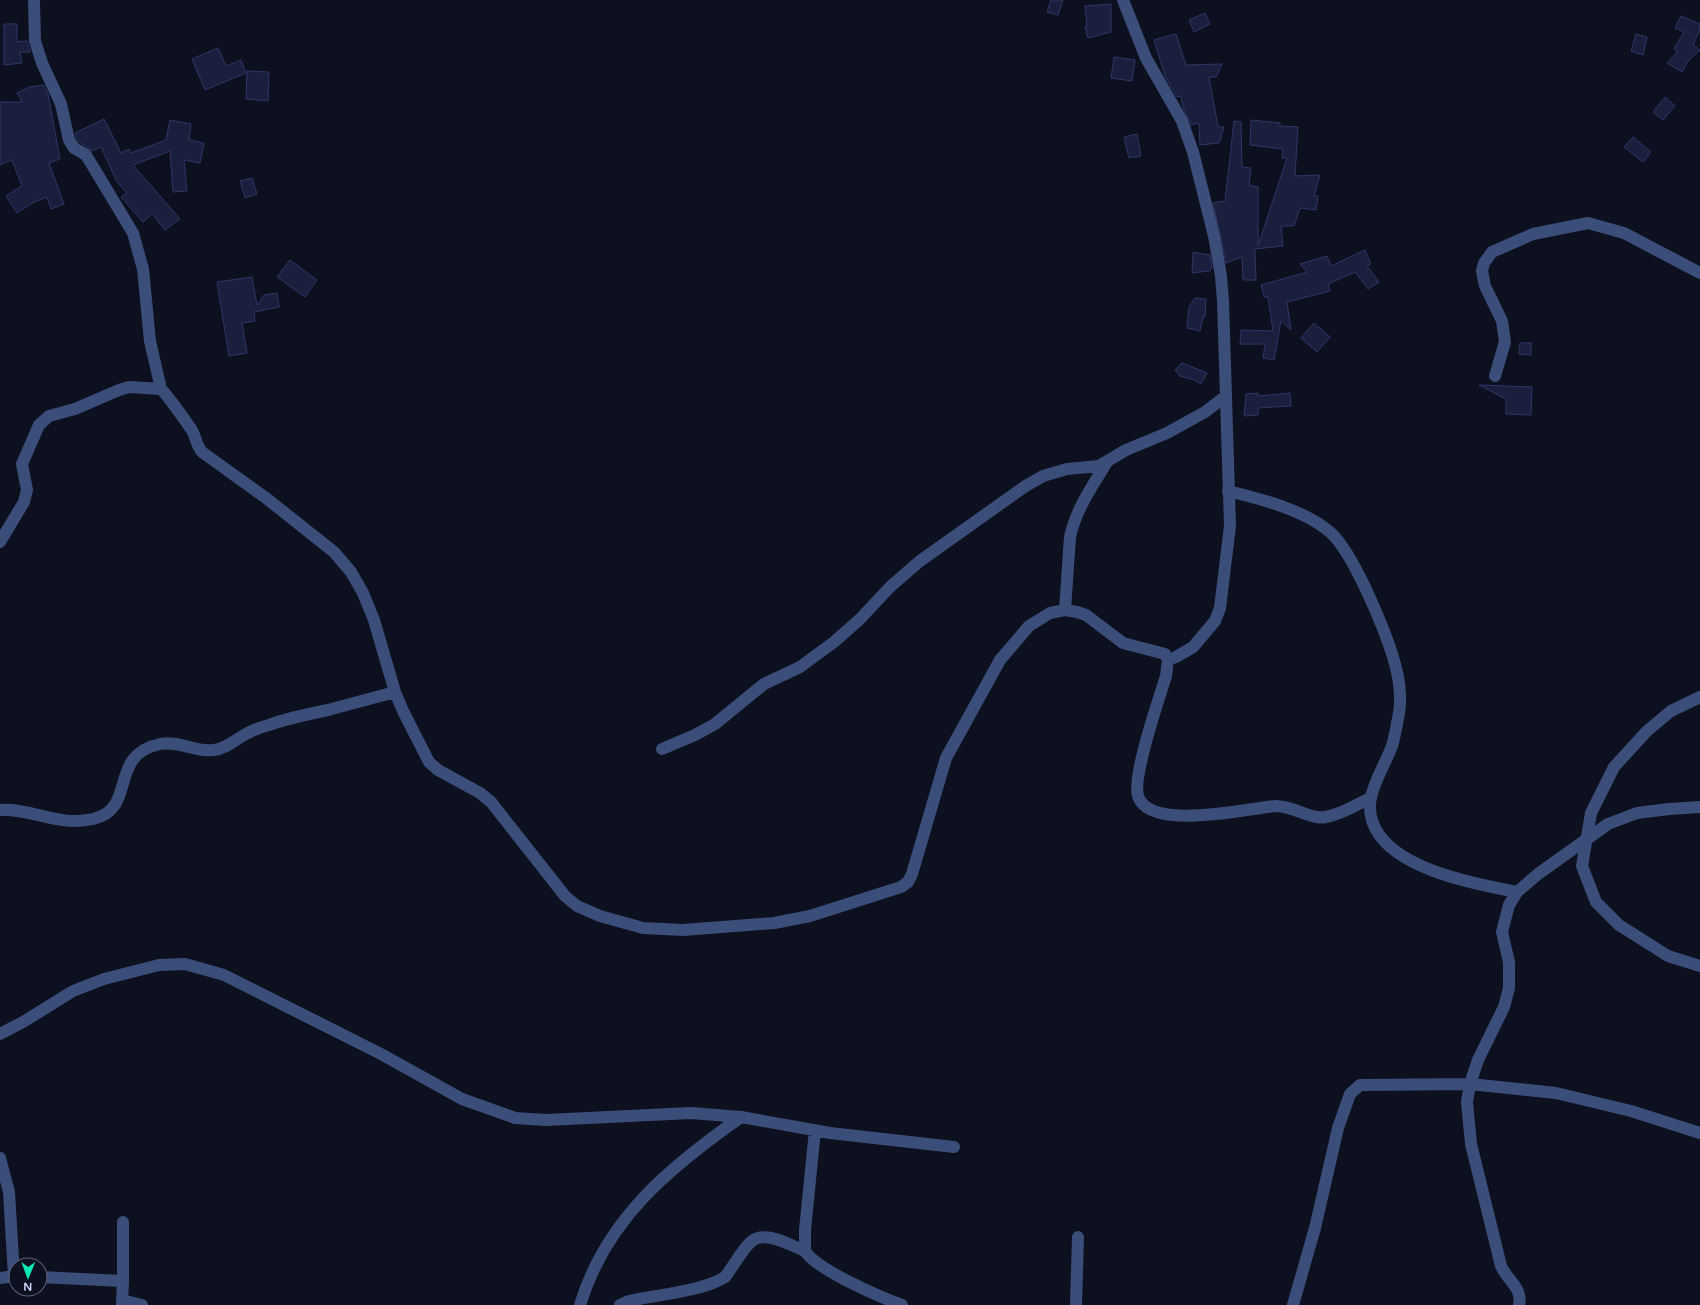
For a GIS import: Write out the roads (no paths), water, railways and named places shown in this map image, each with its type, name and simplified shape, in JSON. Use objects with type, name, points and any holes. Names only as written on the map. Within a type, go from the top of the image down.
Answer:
[{"type":"street","points":[[34,0],[35,41],[42,63],[61,104],[69,140],[74,148],[86,155],[133,233],[144,270],[150,341],[161,390]]},
{"type":"street","points":[[1123,0],[1146,58],[1182,121],[1193,152],[1214,236],[1221,276],[1230,526],[1218,615],[1193,647],[1181,655],[1168,660]]},
{"type":"street","points":[[1495,376],[1505,342],[1502,321],[1485,286],[1482,271],[1484,263],[1492,252],[1533,234],[1588,223],[1624,233],[1700,273]]},
{"type":"street","points":[[0,542],[24,502],[27,490],[22,464],[39,425],[43,420],[49,416],[76,409],[124,389],[144,388],[161,390],[170,398],[189,427],[198,447],[202,452],[266,498],[334,552],[351,572],[363,593],[374,620],[395,692],[429,762],[438,770],[480,793],[491,802],[565,896],[577,906],[600,916],[643,928],[683,930],[774,923],[810,916],[884,894],[902,887],[908,882],[912,874],[946,758],[1000,660],[1029,626],[1050,613],[1065,610],[1086,615],[1123,643],[1161,652],[1165,654],[1168,660],[1166,676],[1138,779],[1138,797],[1142,803],[1151,810],[1171,815],[1187,816],[1276,806],[1297,809],[1317,817],[1324,817],[1343,811],[1370,798]]},
{"type":"street","points":[[662,749],[696,735],[715,724],[764,684],[800,667],[834,642],[860,619],[891,586],[920,561],[1024,487],[1043,476],[1067,469],[1088,469],[1107,462],[1126,450],[1167,433],[1205,412],[1226,396]]},
{"type":"street","points":[[1065,610],[1072,526],[1077,512],[1107,462]]},
{"type":"street","points":[[1228,491],[1267,501],[1313,521],[1330,532],[1337,540],[1358,574],[1375,611],[1399,678],[1399,712],[1392,745],[1374,784],[1369,804],[1372,818],[1379,835],[1392,848],[1409,860],[1472,884],[1517,892]]},
{"type":"street","points":[[0,810],[24,812],[51,820],[75,821],[93,819],[105,815],[115,806],[121,792],[125,773],[131,761],[139,753],[149,748],[161,743],[175,743],[200,750],[215,750],[246,734],[270,724],[395,692]]},
{"type":"street","points":[[1700,697],[1671,711],[1647,731],[1614,766],[1591,813],[1582,866],[1596,902],[1619,925],[1648,945],[1668,956],[1700,966]]},
{"type":"street","points":[[1518,1305],[1520,1294],[1501,1266],[1471,1144],[1467,1102],[1470,1084],[1478,1060],[1504,1007],[1509,988],[1509,962],[1502,932],[1509,905],[1517,892],[1538,874],[1608,824],[1638,813],[1700,807]]},
{"type":"street","points":[[0,1034],[23,1022],[73,991],[104,979],[159,965],[185,964],[224,975],[381,1054],[462,1099],[515,1118],[546,1120],[691,1113],[741,1117],[815,1130],[954,1147]]},
{"type":"street","points":[[1293,1305],[1315,1228],[1338,1128],[1353,1091],[1364,1084],[1470,1084],[1556,1093],[1631,1112],[1700,1134]]},
{"type":"street","points":[[580,1305],[585,1287],[598,1259],[625,1219],[652,1188],[694,1150],[741,1117]]},
{"type":"street","points":[[806,1251],[805,1230],[815,1130]]},
{"type":"street","points":[[0,1158],[9,1192],[14,1257]]},
{"type":"street","points":[[122,1222],[122,1303],[142,1305]]},
{"type":"street","points":[[1076,1305],[1078,1237]]},
{"type":"street","points":[[620,1305],[630,1301],[689,1289],[720,1280],[725,1277],[752,1241],[759,1238],[769,1238],[806,1251],[816,1261],[870,1293],[902,1305]]},
{"type":"street","points":[[48,1277],[123,1281]]}]
